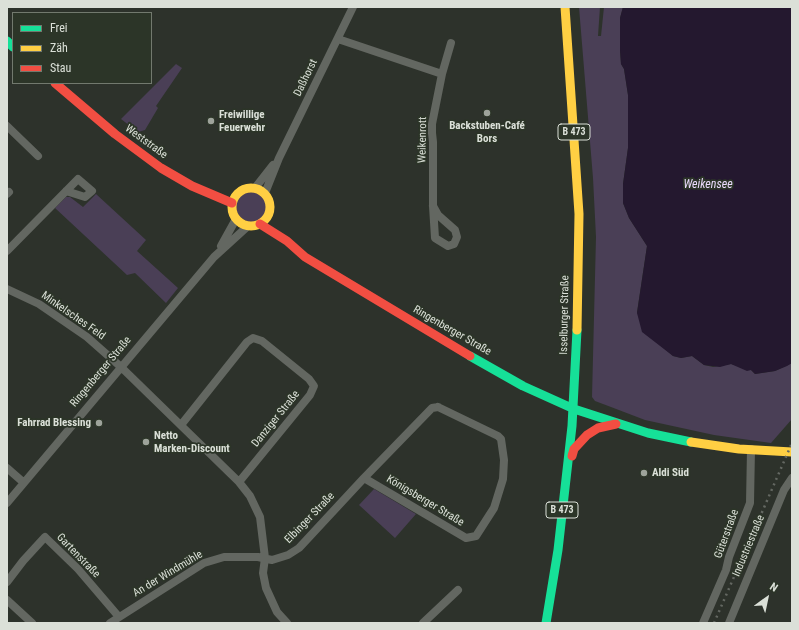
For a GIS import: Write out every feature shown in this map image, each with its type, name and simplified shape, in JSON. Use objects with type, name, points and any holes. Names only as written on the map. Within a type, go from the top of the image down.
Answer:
[{"type":"main road","name":"Isselburger Straße","points":[[546,623],[558,550],[574,409],[579,214],[571,74],[565,7]]},
{"type":"main road","name":"Weststraße","points":[[56,84],[115,134],[161,168],[192,186],[232,203]]},
{"type":"main road","points":[[249,188],[255,188],[265,193],[271,204],[269,215],[260,224],[248,226],[236,219],[232,203],[238,193],[249,188]]},
{"type":"main road","name":"Ringenberger Straße","points":[[269,215],[287,241]]},
{"type":"main road","name":"Ringenberger Straße","points":[[260,224],[287,241],[305,257],[467,355],[523,386],[574,409],[616,424],[648,433],[701,444],[792,452]]},
{"type":"main road","name":"Ringenberger Straße","points":[[567,469],[574,449],[581,439],[598,428],[616,424]]},
{"type":"street","name":"Daßhorst","points":[[265,193],[279,158],[353,7]]},
{"type":"street","points":[[338,39],[442,74]]},
{"type":"street","name":"Weikenrott","points":[[433,206],[438,215],[455,230],[457,237],[454,244],[448,246],[435,238],[433,206],[432,124],[442,74],[451,43]]},
{"type":"street","points":[[7,126],[38,156]]},
{"type":"street","name":"Daßhorst","points":[[255,188],[279,158]]},
{"type":"street","points":[[7,251],[66,191]]},
{"type":"street","name":"Ringenberger Straße","points":[[214,257],[236,219]]},
{"type":"street","name":"Ringenberger Straße","points":[[7,503],[214,257],[248,226]]},
{"type":"street","name":"Minkelsches Feld","points":[[7,289],[24,296],[72,326],[121,367]]},
{"type":"street","name":"Danziger Straße","points":[[181,425],[247,342],[253,338],[262,341],[309,379],[314,386],[310,395],[239,482]]},
{"type":"street","points":[[121,367],[239,482],[250,496],[260,517],[265,558],[263,573],[266,588],[277,612],[287,623]]},
{"type":"street","name":"Königsberger Straße","points":[[438,407],[498,436],[501,439],[504,460],[503,479],[494,508],[476,536],[466,538],[364,478],[432,408],[438,407]]},
{"type":"street","name":"Güterstraße","points":[[703,623],[726,570],[729,557],[750,503],[751,449]]},
{"type":"street","points":[[7,468],[24,482]]},
{"type":"street","name":"Elbinger Straße","points":[[265,558],[272,560],[288,556],[299,548],[364,478]]},
{"type":"street","name":"Industriestraße","points":[[729,623],[784,490],[792,478]]},
{"type":"street","name":"Gartenstraße","points":[[7,582],[45,536],[78,569],[118,617]]},
{"type":"street","name":"An der Windmühle","points":[[110,623],[204,563],[224,557],[265,558]]},
{"type":"street","points":[[423,623],[458,590]]},
{"type":"street","points":[[7,600],[32,623]]},
{"type":"shaded area","points":[[579,7],[600,7],[598,36],[601,36],[604,7],[623,7],[620,18],[620,50],[621,64],[624,69],[628,95],[628,148],[623,184],[623,203],[629,218],[647,246],[637,312],[646,333],[673,356],[681,358],[692,356],[704,365],[713,367],[731,364],[751,370],[755,374],[775,371],[792,363],[792,419],[771,443],[714,435],[645,420],[595,401],[592,397],[596,237],[593,178]]},
{"type":"shaded area","points":[[176,64],[182,68],[156,106],[158,108],[145,130],[138,132],[121,119]]},
{"type":"shaded area","points":[[252,190],[263,195],[268,206],[263,217],[252,222],[241,217],[236,206],[241,195]]},
{"type":"shaded area","points":[[96,194],[146,240],[137,251],[178,288],[166,303],[135,273],[127,275],[55,208],[66,197],[70,197],[83,207]]},
{"type":"shaded area","points":[[374,489],[416,514],[395,538],[359,505]]},
{"type":"water","name":"Weikensee","points":[[623,7],[792,7],[792,363],[787,366],[775,371],[755,374],[751,370],[747,371],[731,364],[720,367],[704,365],[692,356],[681,358],[673,356],[642,332],[637,313],[647,246],[629,218],[623,203],[623,184],[628,148],[628,95],[624,69],[621,64],[620,50],[620,18]]},
{"type":"railway","points":[[714,623],[792,443]]},
{"type":"traffic: fast","points":[[7,41],[12,46]]},
{"type":"traffic: fast","points":[[546,623],[558,550],[572,426],[577,330]]},
{"type":"traffic: fast","points":[[470,356],[523,386],[574,409],[648,433],[691,442]]},
{"type":"traffic: slow","points":[[565,7],[579,214],[577,330]]},
{"type":"traffic: slow","points":[[247,188],[255,188],[265,193],[269,200],[270,207],[269,214],[265,221],[255,226],[247,226],[237,221],[235,218],[232,211],[232,203],[237,193],[240,191],[247,188]]},
{"type":"traffic: slow","points":[[691,442],[739,449],[792,452]]},
{"type":"traffic: jam","points":[[56,84],[115,134],[161,168],[192,186],[232,203]]},
{"type":"traffic: jam","points":[[260,224],[287,241],[305,257],[470,356]]},
{"type":"traffic: jam","points":[[572,456],[574,449],[587,435],[598,428],[616,424]]},
{"type":"place","name":"Backstuben-Café Bors","points":[[487,113]]},
{"type":"place","name":"Freiwillige Feuerwehr","points":[[211,121]]},
{"type":"place","name":"Fahrrad Blessing","points":[[99,423]]},
{"type":"place","name":"Netto Marken-Discount","points":[[146,442]]},
{"type":"place","name":"Aldi Süd","points":[[644,473]]}]
